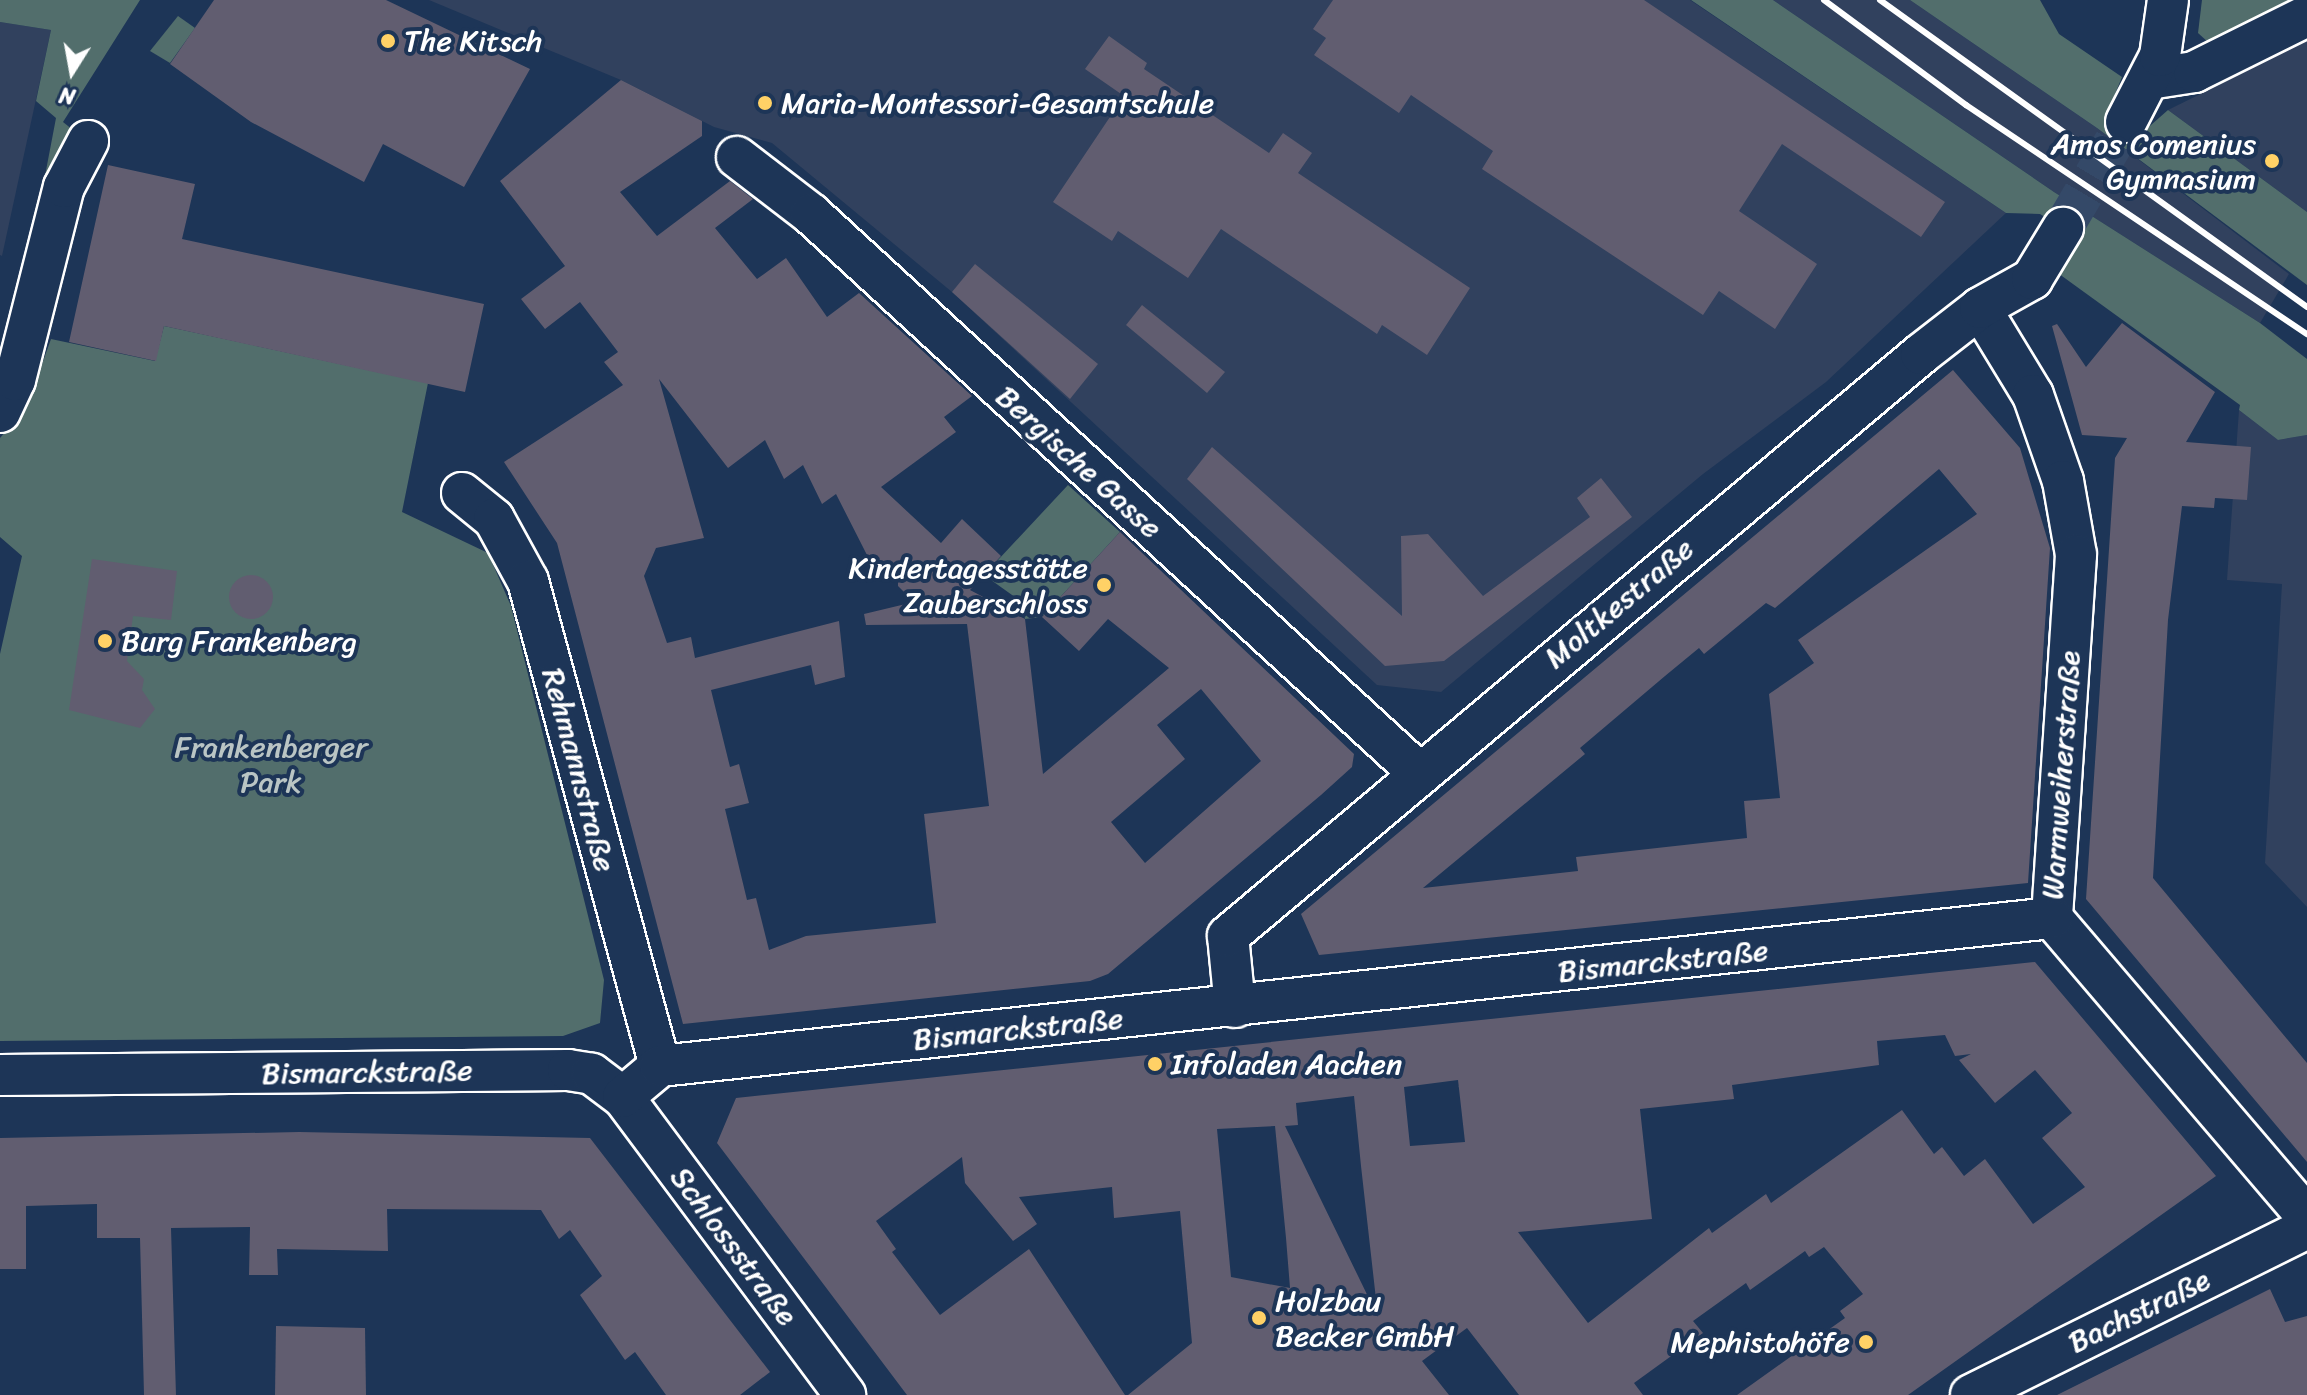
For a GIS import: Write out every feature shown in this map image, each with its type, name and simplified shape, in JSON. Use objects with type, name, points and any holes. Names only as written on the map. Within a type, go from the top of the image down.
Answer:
[{"type":"street","points":[[2126,122],[2160,56],[2168,0]]},
{"type":"street","points":[[2149,79],[2194,72],[2307,16]]},
{"type":"street","points":[[0,412],[15,380],[64,187],[88,141]]},
{"type":"street","name":"Bergische Gasse","points":[[737,157],[811,214],[1418,772]]},
{"type":"street","name":"Moltkestraße","points":[[1235,1007],[1228,936],[1418,772],[1980,308],[2032,279],[2063,228]]},
{"type":"street","name":"Warmweiherstraße","points":[[1980,308],[2033,395],[2063,481],[2076,555],[2052,918],[2307,1217]]},
{"type":"street","name":"Rehmannstraße","points":[[462,493],[494,519],[528,581],[660,1066]]},
{"type":"street","name":"Bismarckstraße","points":[[660,1066],[2052,918]]},
{"type":"street","points":[[623,1097],[660,1066]]},
{"type":"street","name":"Bismarckstraße","points":[[0,1075],[568,1070],[592,1074],[623,1097]]},
{"type":"street","name":"Schlossstraße","points":[[623,1097],[845,1395]]},
{"type":"street","name":"Bachstraße","points":[[1971,1395],[2307,1228]]},
{"type":"shaded area","points":[[429,0],[1690,0],[2006,213],[1826,382],[1703,474],[1441,692],[1377,685],[952,292],[772,143],[714,127],[621,80]]},
{"type":"shaded area","points":[[1773,0],[1910,0],[2097,128],[2289,274],[2260,323],[2054,192]]},
{"type":"shaded area","points":[[0,22],[51,30],[2,256],[0,255]]},
{"type":"shaded area","name":"Amos Comenius Gymnasium","points":[[2307,41],[2307,212],[2168,110]]},
{"type":"shaded area","points":[[2239,410],[2278,440],[2307,435],[2307,907],[2265,863],[2282,584],[2227,580]]},
{"type":"green space","points":[[0,0],[140,0],[63,122],[73,130],[36,223],[56,118],[36,101],[51,30],[0,22]]},
{"type":"green space","points":[[1691,0],[1773,0],[2054,192],[2260,323],[2307,359],[2307,435],[2278,440],[2239,410],[2240,405],[2055,271],[2063,228],[2040,214],[2006,213]]},
{"type":"green space","points":[[1910,0],[2040,0],[2059,34],[2122,77],[2108,111],[2143,132],[2168,110],[2307,212],[2307,285],[2097,128]]},
{"type":"green space","points":[[2202,0],[2293,0],[2209,43],[2198,33]]},
{"type":"green space","points":[[178,16],[195,28],[170,63],[150,51]]},
{"type":"green space","name":"Frankenberger Park","points":[[164,326],[428,383],[402,512],[488,553],[511,606],[604,980],[600,1023],[563,1036],[0,1041],[0,654],[22,556],[0,537],[0,438],[27,406],[51,339],[155,361]]},
{"type":"green space","points":[[1068,485],[1120,532],[1042,617],[1025,619],[1022,602],[984,575]]},
{"type":"building","points":[[214,0],[386,0],[530,69],[464,187],[383,144],[364,182],[251,122],[170,64]]},
{"type":"building","points":[[1333,0],[1644,0],[1945,202],[1921,237],[1782,144],[1739,211],[1817,264],[1775,329],[1719,291],[1703,315],[1482,169],[1493,151],[1411,95],[1399,113],[1314,55],[1326,38],[1313,29]]},
{"type":"building","points":[[1109,36],[1147,63],[1144,69],[1269,153],[1283,133],[1312,153],[1298,173],[1470,288],[1427,355],[1382,325],[1377,334],[1221,229],[1188,278],[1118,231],[1112,241],[1053,202],[1124,96],[1085,69]]},
{"type":"building","points":[[621,80],[702,121],[702,136],[620,192],[657,236],[730,181],[753,199],[715,228],[757,279],[786,258],[827,317],[859,293],[972,396],[944,417],[956,432],[881,487],[941,543],[962,519],[1001,556],[970,590],[1025,619],[1043,774],[1169,668],[1108,619],[1079,651],[1042,617],[1120,532],[1354,754],[1352,767],[1108,974],[1090,981],[683,1024],[557,543],[504,462],[623,385],[604,362],[618,352],[580,302],[545,329],[521,299],[565,266],[500,181]],"holes":[[[659,379],[728,468],[765,440],[784,479],[803,465],[822,504],[836,494],[868,557],[877,567],[898,567],[898,586],[914,602],[864,614],[866,625],[967,624],[989,806],[924,814],[936,923],[806,936],[769,950],[756,898],[747,900],[725,809],[749,803],[739,764],[730,767],[711,690],[811,665],[815,685],[845,677],[839,621],[695,658],[691,637],[667,643],[644,576],[656,548],[704,538]],[[1201,689],[1261,761],[1145,863],[1111,822],[1185,759],[1157,725]]]},
{"type":"building","points":[[108,165],[195,184],[182,239],[484,304],[465,392],[164,326],[156,361],[69,342]]},
{"type":"building","points":[[975,264],[1098,364],[1070,399],[952,292]]},
{"type":"building","points":[[1142,305],[1225,372],[1207,393],[1126,325]]},
{"type":"building","points":[[2122,323],[2215,392],[2186,442],[2251,447],[2247,500],[2215,498],[2214,508],[2182,506],[2168,620],[2153,878],[2307,1063],[2307,1162],[2086,899],[2115,458],[2127,438],[2082,435],[2052,326],[2057,324],[2086,367]]},
{"type":"building","points":[[1953,370],[2020,448],[2050,548],[2028,883],[1319,955],[1301,914]],"holes":[[[1939,469],[1977,514],[1798,640],[1814,663],[1769,694],[1780,798],[1744,801],[1747,838],[1576,857],[1578,871],[1423,888],[1585,754],[1580,748],[1699,648],[1704,654],[1766,603],[1775,608]]]},
{"type":"building","points":[[1212,447],[1402,616],[1401,536],[1428,534],[1483,596],[1590,517],[1577,498],[1601,478],[1632,517],[1444,661],[1385,666],[1187,479]]},
{"type":"building","name":"Burg Frankenberg","points":[[92,559],[177,571],[171,620],[133,616],[127,661],[144,679],[142,690],[155,709],[140,728],[69,710]]},
{"type":"building","points":[[251,575],[267,581],[273,597],[267,613],[251,619],[235,613],[229,597],[235,581]]},
{"type":"building","points":[[2035,962],[2216,1176],[1908,1395],[1737,1395],[1845,1318],[1840,1311],[1863,1294],[1824,1247],[1809,1257],[1805,1251],[1750,1290],[1746,1283],[1693,1321],[1703,1333],[1634,1383],[1643,1395],[1519,1395],[1467,1328],[1422,1361],[1449,1395],[1128,1395],[1192,1343],[1180,1211],[1114,1218],[1112,1187],[1019,1197],[1037,1224],[1013,1241],[965,1183],[962,1157],[876,1221],[896,1249],[892,1252],[940,1315],[1029,1249],[1125,1395],[907,1395],[717,1143],[736,1098]],"holes":[[[1945,1035],[1955,1056],[1971,1054],[1959,1060],[1995,1103],[2035,1070],[2072,1113],[2042,1138],[2085,1187],[2033,1224],[1985,1159],[1964,1176],[1942,1147],[1934,1154],[1902,1110],[1771,1203],[1766,1194],[1712,1233],[1709,1228],[1588,1323],[1518,1232],[1652,1219],[1640,1109],[1734,1099],[1732,1085],[1879,1065],[1877,1041]],[[1458,1080],[1465,1142],[1410,1146],[1404,1087]],[[1354,1096],[1378,1317],[1285,1126],[1298,1125],[1296,1103]],[[1275,1126],[1290,1288],[1231,1277],[1217,1129]]]},
{"type":"building","points":[[299,1132],[590,1138],[770,1372],[740,1395],[666,1395],[635,1352],[625,1360],[580,1295],[602,1276],[570,1230],[559,1239],[541,1210],[387,1209],[388,1251],[277,1249],[278,1275],[249,1275],[250,1227],[171,1228],[176,1395],[144,1395],[140,1238],[97,1238],[97,1204],[26,1206],[26,1269],[0,1269],[0,1138]]},
{"type":"building","points":[[2270,1289],[2285,1322],[2307,1316],[2307,1395],[2057,1395]]},
{"type":"building","points":[[276,1326],[365,1328],[366,1395],[275,1395]]},
{"type":"tunnel","points":[[2063,228],[2126,122]]},
{"type":"railway","points":[[1824,0],[1966,105],[2307,334]]},
{"type":"railway","points":[[1880,0],[2307,307]]},
{"type":"place","name":"The Kitsch","points":[[388,41]]},
{"type":"place","name":"Maria-Montessori-Gesamtschule","points":[[765,103]]},
{"type":"place","name":"Amos Comenius Gymnasium","points":[[2272,161]]},
{"type":"place","name":"Kindertagesstätte Zauberschloss","points":[[1104,585]]},
{"type":"place","name":"Burg Frankenberg","points":[[105,641]]},
{"type":"place","name":"Infoladen Aachen","points":[[1155,1064]]},
{"type":"place","name":"Holzbau Becker GmbH","points":[[1259,1318]]},
{"type":"place","name":"Mephistohöfe","points":[[1866,1342]]}]
